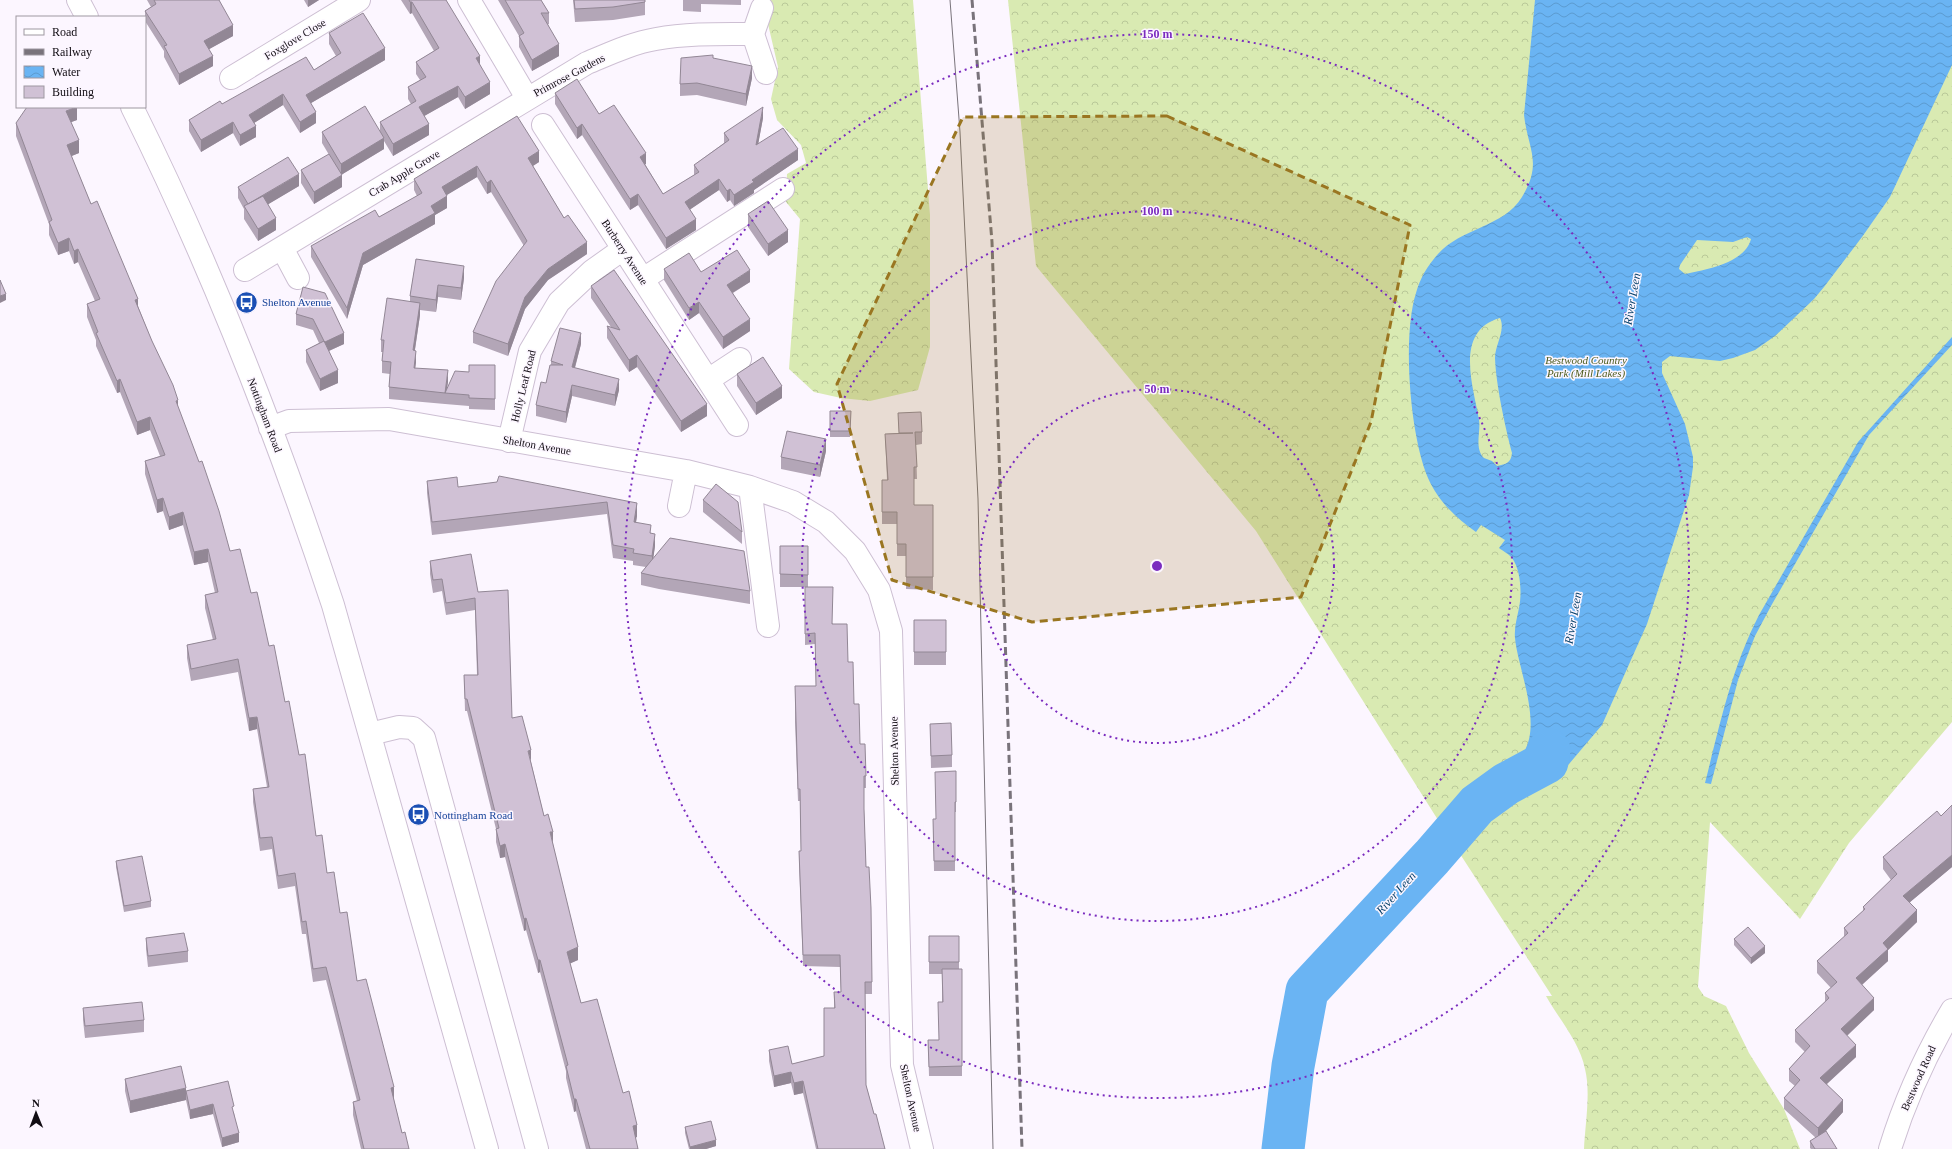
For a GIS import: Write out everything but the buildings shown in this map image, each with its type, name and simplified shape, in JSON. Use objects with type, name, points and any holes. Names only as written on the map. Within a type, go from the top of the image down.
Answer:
[{"type":"street","points":[[78,0],[86,16]]},
{"type":"street","name":"Foxglove Close","points":[[231,78],[359,0]]},
{"type":"street","points":[[469,0],[527,98]]},
{"type":"street","points":[[762,8],[753,34],[766,73]]},
{"type":"street","name":"Primrose Gardens","points":[[527,98],[587,63],[619,50],[655,39],[695,34],[753,34]]},
{"type":"street","name":"Crab Apple Grove","points":[[245,270],[527,98]]},
{"type":"street","name":"Nottingham Road","points":[[132,108],[215,286],[308,530],[333,606],[487,1149]]},
{"type":"street","name":"Burberry Avenue","points":[[543,125],[737,425]]},
{"type":"street","points":[[643,279],[783,189]]},
{"type":"street","points":[[282,248],[298,278]]},
{"type":"street","name":"Holly Leaf Road","points":[[509,441],[530,351],[559,302],[592,271],[623,249]]},
{"type":"street","points":[[708,380],[740,359]]},
{"type":"street","name":"Shelton Avenue","points":[[270,428],[289,421],[389,419],[686,471],[750,487],[793,502],[826,522],[855,551],[879,590],[891,631],[902,1065],[922,1149]]},
{"type":"street","points":[[679,506],[686,471]]},
{"type":"street","points":[[750,487],[768,626]]},
{"type":"street","points":[[370,734],[399,728],[413,728],[424,738],[537,1149]]},
{"type":"street","name":"Bestwood Road","points":[[1890,1149],[1902,1112],[1930,1047],[1952,1010]]},
{"type":"highlighted area","points":[[1167,116],[1410,225],[1371,422],[1301,597],[1032,622],[892,580],[837,384],[963,117]]},
{"type":"green space","points":[[769,0],[913,0],[930,215],[930,347],[918,390],[870,401],[841,398],[814,392],[789,369],[800,219],[786,202],[787,174],[806,163],[801,145],[777,120],[771,99],[778,67],[768,24]]},
{"type":"green space","name":"Bestwood Country Park (Mill Lakes)","points":[[1008,0],[1952,0],[1952,722],[1849,843],[1800,919],[1710,822],[1698,987],[1704,996],[1726,1006],[1749,1053],[1784,1109],[1800,1149],[1584,1149],[1588,1099],[1587,1078],[1579,1050],[1546,996],[1552,996],[1438,820],[1256,531],[1036,266]]},
{"type":"water","points":[[1535,0],[1952,0],[1952,65],[1890,197],[1824,287],[1814,299],[1775,336],[1755,350],[1720,361],[1670,356],[1662,362],[1662,373],[1685,424],[1693,457],[1693,467],[1689,495],[1647,624],[1602,725],[1569,764],[1519,799],[1496,770],[1516,761],[1525,750],[1530,735],[1531,719],[1529,702],[1515,638],[1515,627],[1520,596],[1519,575],[1512,558],[1499,548],[1505,540],[1481,525],[1476,532],[1469,527],[1442,502],[1428,478],[1422,460],[1413,413],[1410,386],[1409,335],[1412,312],[1418,287],[1428,267],[1438,254],[1447,245],[1458,238],[1505,215],[1522,197],[1532,174],[1533,165],[1524,115]],"holes":[[[1747,237],[1751,239],[1747,247],[1733,260],[1685,274],[1679,269],[1680,265],[1697,240],[1733,242]],[[1500,318],[1502,327],[1495,358],[1501,406],[1512,453],[1508,462],[1497,466],[1492,461],[1484,458],[1479,450],[1479,420],[1471,377],[1470,362],[1471,348],[1476,335],[1485,325]]]},
{"type":"water","points":[[1952,337],[1952,345],[1869,435],[1771,606],[1755,636],[1738,680],[1711,784],[1705,783],[1727,698],[1741,656],[1759,615],[1858,442]]},
{"type":"waterway","name":"River Leen","points":[[1283,1149],[1293,1066],[1307,991],[1432,857],[1477,805],[1506,784],[1547,762],[1549,750]]},
{"type":"tram line","points":[[950,0],[960,132],[978,499],[993,1149]]},
{"type":"railway","points":[[972,0],[992,242],[1022,1149]]},
{"type":"place","name":"Shelton Avenue","points":[[246,302]]},
{"type":"place","name":"Nottingham Road","points":[[418,815]]}]
